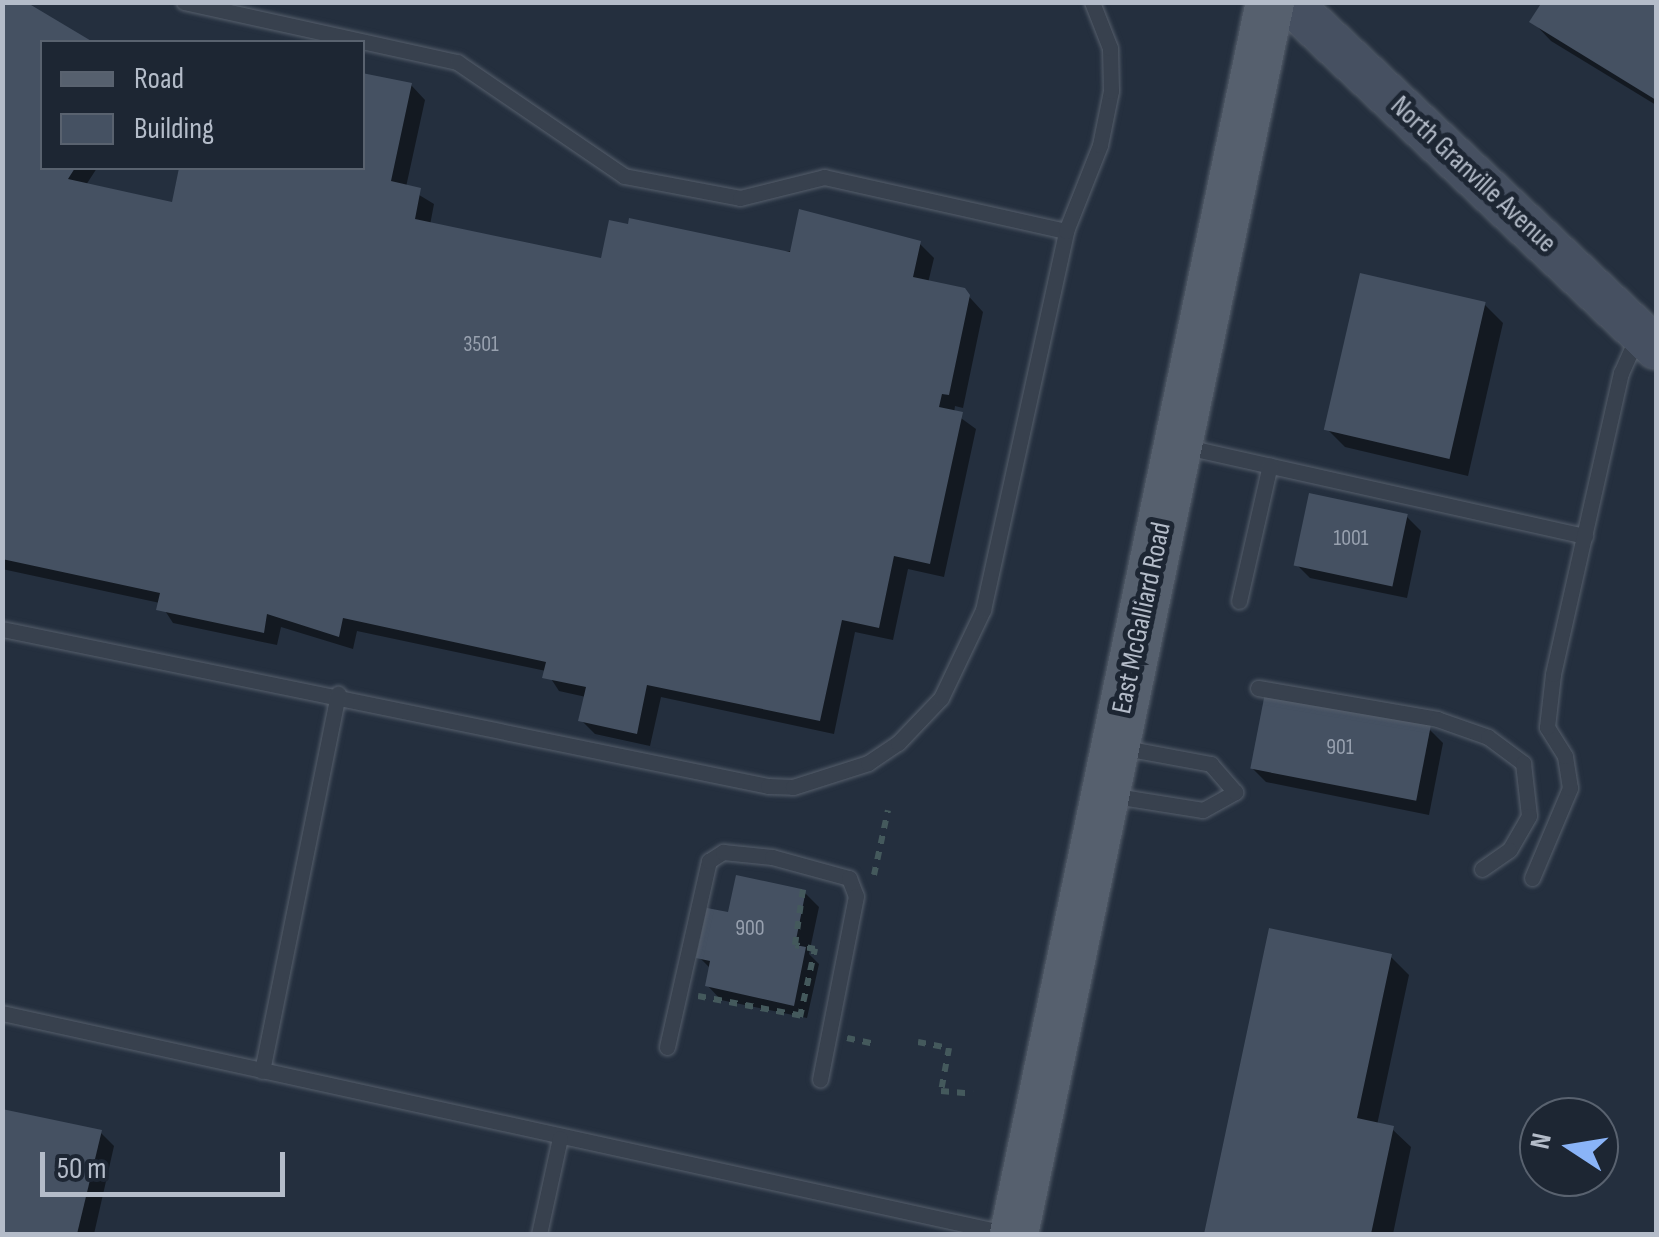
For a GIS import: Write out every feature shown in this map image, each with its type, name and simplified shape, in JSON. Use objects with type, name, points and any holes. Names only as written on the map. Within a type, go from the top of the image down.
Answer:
[{"type":"main road","name":"East McGalliard Road","points":[[1013,1234],[1270,2]]},
{"type":"main road","name":"North Granville Avenue","points":[[1289,2],[1648,340]]},
{"type":"lane","points":[[184,2],[357,40]]},
{"type":"lane","points":[[2,629],[338,694],[768,786],[793,787],[868,762],[898,743],[940,698],[983,610],[1066,230],[1100,146],[1111,91],[1110,48],[1092,2]]},
{"type":"lane","points":[[365,42],[457,62],[624,176],[740,198],[824,177],[1066,230]]},
{"type":"lane","points":[[1532,878],[1570,788],[1566,756],[1546,727],[1620,373],[1648,340]]},
{"type":"lane","points":[[1178,445],[1586,536]]},
{"type":"lane","points":[[1239,602],[1270,465]]},
{"type":"lane","points":[[1258,688],[1436,719],[1488,737],[1523,763],[1529,816],[1509,850],[1482,869]]},
{"type":"lane","points":[[262,1070],[338,694]]},
{"type":"lane","points":[[1105,794],[1203,810],[1235,792],[1210,764],[1115,746]]},
{"type":"lane","points":[[667,1047],[709,861],[723,852],[772,857],[849,878],[856,896],[820,1079]]},
{"type":"lane","points":[[2,1013],[1013,1234]]},
{"type":"lane","points":[[539,1234],[560,1138]]},
{"type":"path","points":[[787,886],[806,890],[795,945],[814,949],[800,1017]]},
{"type":"path","points":[[694,995],[800,1017],[819,1014]]},
{"type":"path","points":[[918,1042],[949,1048],[941,1091],[974,1094]]},
{"type":"building","points":[[2,2],[26,2],[90,40],[40,40],[40,170],[74,170],[68,179],[172,202],[179,170],[365,170],[365,74],[412,83],[391,181],[421,188],[415,219],[601,258],[609,220],[628,224],[629,218],[790,252],[799,209],[921,241],[913,277],[965,288],[970,295],[949,395],[942,394],[939,407],[963,412],[930,564],[894,556],[879,628],[842,620],[820,721],[647,685],[637,734],[578,721],[586,687],[542,678],[546,662],[343,618],[339,637],[267,614],[264,633],[156,610],[160,593],[2,559]]},
{"type":"building","points":[[1542,2],[1656,2],[1656,100],[1529,22]]},
{"type":"building","points":[[1360,273],[1486,302],[1449,459],[1324,430]]},
{"type":"building","points":[[1309,493],[1408,514],[1392,586],[1294,565]]},
{"type":"building","points":[[1265,693],[1431,725],[1416,801],[1250,769]]},
{"type":"building","points":[[736,875],[806,890],[795,945],[806,947],[794,1006],[705,986],[710,961],[696,958],[707,908],[728,912]]},
{"type":"building","points":[[1269,928],[1392,954],[1357,1118],[1394,1126],[1371,1234],[1204,1234]]},
{"type":"building","points":[[2,1109],[102,1130],[77,1234],[2,1234]]}]
